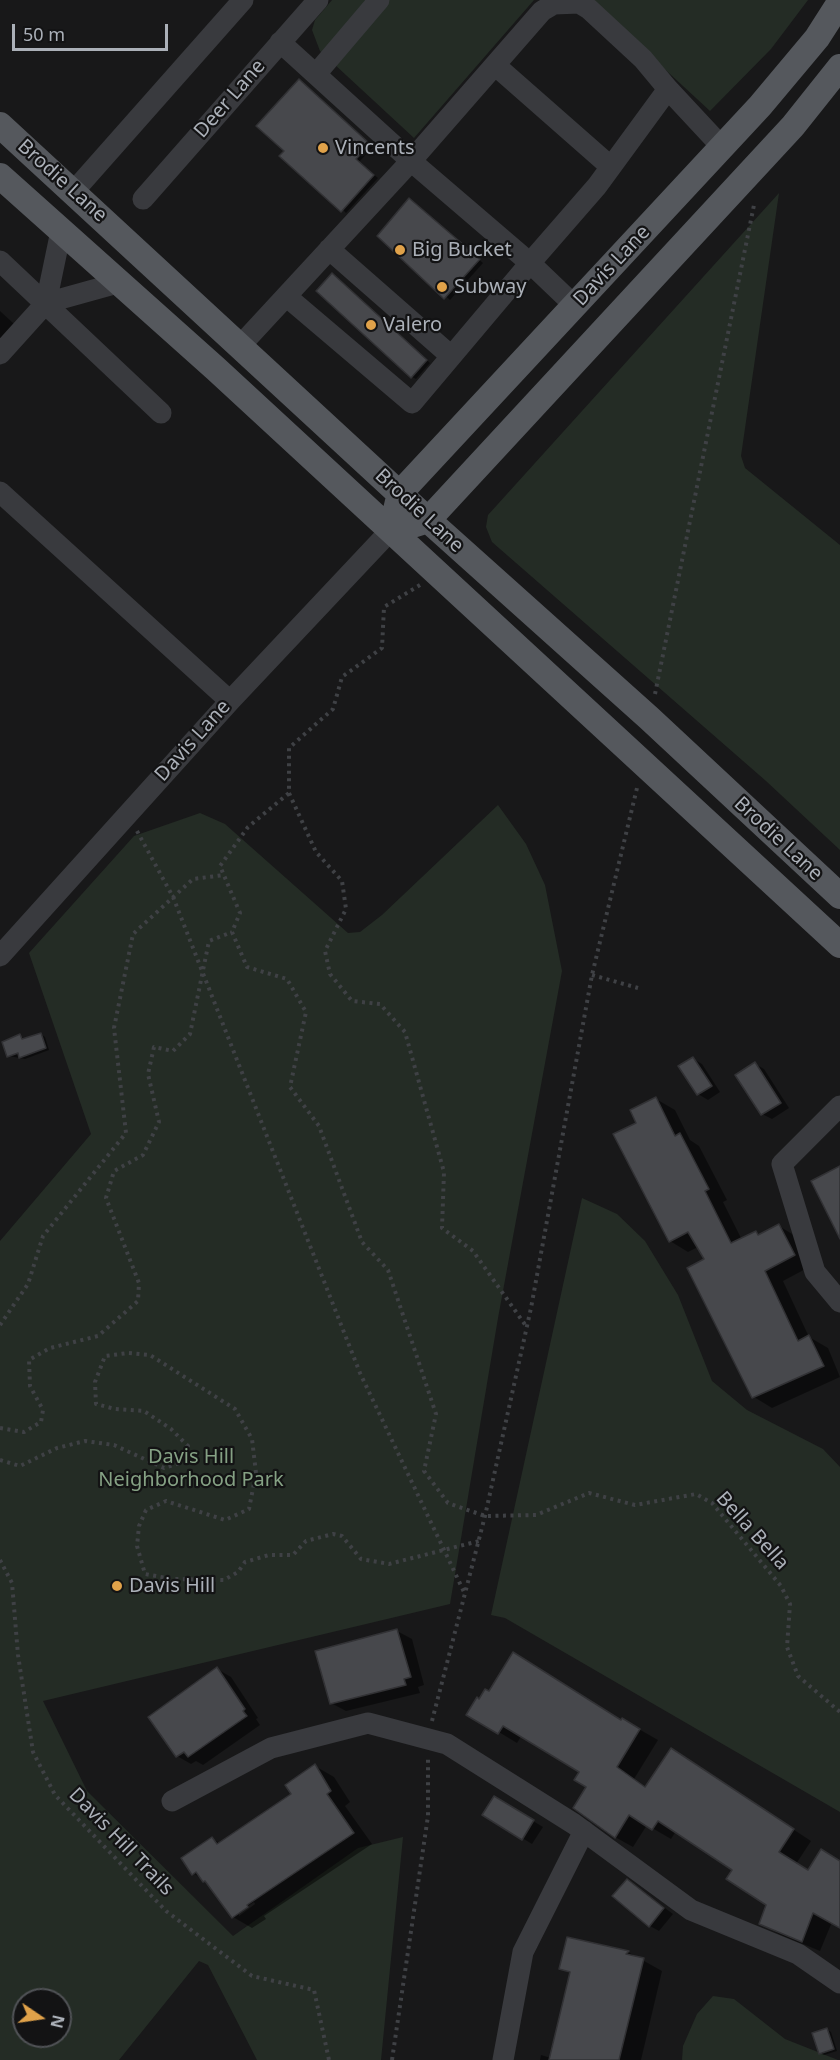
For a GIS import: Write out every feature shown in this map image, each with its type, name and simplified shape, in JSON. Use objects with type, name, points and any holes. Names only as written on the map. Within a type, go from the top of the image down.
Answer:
[{"type":"main road","name":"Davis Lane","points":[[391,530],[400,493],[722,147],[817,38],[840,2]]},
{"type":"main road","name":"Davis Lane","points":[[428,520],[793,126],[840,67]]},
{"type":"main road","name":"Brodie Lane","points":[[0,125],[74,190],[428,520],[649,718],[840,896]]},
{"type":"main road","points":[[611,321],[648,260],[719,182],[726,155],[722,147]]},
{"type":"main road","name":"Brodie Lane","points":[[0,176],[391,530],[840,945]]},
{"type":"main road","points":[[391,530],[428,520]]},
{"type":"street","points":[[74,190],[243,0]]},
{"type":"street","name":"Deer Lane","points":[[142,199],[318,0]]},
{"type":"street","points":[[316,74],[379,0]]},
{"type":"street","points":[[240,346],[411,161],[542,11],[554,4],[579,3],[643,59],[722,147]]},
{"type":"street","points":[[280,42],[411,161],[530,263],[575,306]]},
{"type":"street","points":[[495,65],[610,167]]},
{"type":"street","points":[[286,296],[412,403],[610,167],[668,89]]},
{"type":"street","points":[[0,354],[46,303],[61,231]]},
{"type":"street","points":[[329,249],[451,356]]},
{"type":"street","points":[[0,261],[161,412]]},
{"type":"street","points":[[46,303],[118,284]]},
{"type":"street","points":[[0,492],[230,701]]},
{"type":"street","name":"Davis Lane","points":[[0,956],[230,701],[391,530]]},
{"type":"street","points":[[840,1106],[782,1164],[814,1272],[840,1302]]},
{"type":"street","points":[[172,1801],[271,1748],[368,1723],[447,1744],[584,1831],[691,1910],[798,1954],[840,1983]]},
{"type":"street","points":[[503,2060],[523,1952],[584,1831]]},
{"type":"path","points":[[653,700],[754,205]]},
{"type":"path","points":[[423,584],[384,607],[382,648],[342,677],[333,709],[289,748],[289,793],[316,852],[342,881],[346,909],[325,951],[330,974],[352,1001],[380,1004],[405,1032],[444,1172],[442,1228],[472,1251],[527,1327]]},
{"type":"path","points":[[392,2060],[428,1815],[428,1739],[479,1541],[527,1327],[592,975],[638,783]]},
{"type":"path","points":[[0,1428],[24,1432],[41,1422],[43,1410],[30,1386],[29,1360],[50,1348],[98,1336],[138,1300],[139,1283],[106,1198],[114,1171],[143,1155],[159,1122],[148,1074],[154,1047],[173,1051],[190,1034],[209,941],[232,932],[240,914],[220,866],[248,827],[289,793]]},
{"type":"path","points":[[128,815],[174,897],[360,1373],[465,1594]]},
{"type":"path","points":[[0,1325],[28,1284],[43,1236],[126,1133],[114,1028],[133,934],[193,879],[224,876]]},
{"type":"path","points":[[232,932],[247,967],[287,979],[306,1012],[290,1087],[319,1126],[362,1242],[388,1270],[436,1414],[424,1471],[448,1503],[485,1516]]},
{"type":"path","points":[[592,975],[638,988]]},
{"type":"path","points":[[0,1460],[20,1466],[57,1448],[85,1441],[114,1445],[164,1468],[180,1463],[188,1446],[171,1429],[144,1411],[115,1409],[96,1404],[95,1382],[105,1356],[128,1353],[150,1355],[236,1409],[252,1439],[256,1473],[249,1509],[225,1520],[166,1501],[146,1510],[139,1526],[137,1546],[146,1574],[172,1579],[224,1580],[238,1572],[245,1562],[269,1555],[293,1555],[306,1540],[333,1534],[342,1536],[361,1559],[388,1564],[479,1541]]},
{"type":"path","name":"Bella Bella","points":[[485,1516],[536,1515],[589,1493],[635,1505],[696,1494],[712,1503],[781,1586],[790,1604],[787,1647],[798,1676],[840,1712]]},
{"type":"path","name":"Davis Hill Trails","points":[[0,1560],[12,1583],[18,1654],[33,1752],[55,1795],[166,1911],[252,1976],[314,1990],[329,2060]]},
{"type":"green space","points":[[332,0],[534,0],[414,138],[320,51],[312,30],[315,20]]},
{"type":"green space","points":[[590,0],[808,0],[771,49],[710,111]]},
{"type":"green space","points":[[779,193],[741,456],[745,468],[840,545],[840,850],[766,781],[492,542],[486,527],[488,515]]},
{"type":"green space","name":"Davis Hill Neighborhood Park","points":[[498,805],[526,844],[545,885],[562,971],[498,1318],[450,1604],[43,1701],[87,1791],[233,1936],[358,1848],[403,1837],[381,2060],[257,2060],[208,1965],[199,1961],[119,2060],[0,2060],[0,1241],[91,1134],[29,953],[134,836],[200,813],[225,824],[348,933],[360,932],[382,915]]},
{"type":"green space","points":[[582,1198],[617,1214],[645,1241],[678,1295],[712,1381],[747,1410],[823,1449],[840,1467],[840,1812],[505,1618],[491,1615]]},
{"type":"green space","points":[[713,1996],[734,1999],[785,2039],[838,2060],[682,2060],[683,2046],[697,2014]]},
{"type":"building","name":"Vincents","points":[[299,79],[370,144],[356,159],[374,175],[341,212],[279,156],[284,151],[256,126]]},
{"type":"building","points":[[409,198],[480,259],[444,299],[377,236]]},
{"type":"building","name":"Valero","points":[[332,273],[427,360],[411,378],[316,291]]},
{"type":"building","points":[[41,1033],[46,1048],[19,1058],[18,1053],[7,1057],[2,1042],[20,1034],[22,1039]]},
{"type":"building","points":[[693,1057],[712,1086],[697,1095],[678,1066]]},
{"type":"building","points":[[755,1062],[781,1103],[761,1115],[735,1075]]},
{"type":"building","points":[[656,1097],[675,1136],[680,1133],[709,1189],[705,1191],[731,1243],[756,1231],[758,1235],[779,1224],[795,1255],[765,1271],[798,1341],[809,1335],[824,1366],[752,1398],[687,1268],[704,1259],[688,1232],[669,1242],[613,1134],[636,1123],[630,1110]]},
{"type":"building","points":[[840,1166],[840,1239],[811,1181]]},
{"type":"building","points":[[397,1629],[411,1677],[404,1679],[406,1685],[330,1704],[315,1651]]},
{"type":"building","points":[[513,1652],[621,1720],[622,1718],[640,1729],[617,1767],[645,1787],[671,1748],[794,1829],[779,1852],[808,1870],[821,1849],[840,1861],[840,1928],[813,1913],[802,1942],[759,1924],[766,1905],[726,1879],[732,1870],[658,1821],[652,1830],[629,1815],[615,1838],[573,1808],[586,1787],[574,1780],[579,1772],[503,1726],[498,1734],[466,1715],[477,1697],[479,1699],[485,1689],[489,1691]]},
{"type":"building","points":[[217,1667],[245,1709],[243,1711],[247,1716],[188,1757],[184,1752],[176,1757],[148,1717]]},
{"type":"building","points":[[315,1764],[331,1791],[327,1794],[354,1833],[247,1905],[248,1907],[232,1918],[205,1881],[203,1882],[196,1872],[192,1875],[181,1858],[212,1837],[217,1844],[291,1794],[285,1785]]},
{"type":"building","points":[[494,1796],[534,1820],[522,1840],[482,1815]]},
{"type":"building","points":[[627,1879],[664,1908],[649,1927],[612,1896]]},
{"type":"building","points":[[567,1937],[629,1951],[626,1954],[644,1958],[619,2060],[549,2060],[570,1972],[559,1969]]},
{"type":"building","points":[[827,2028],[834,2049],[819,2054],[812,2033]]},
{"type":"place","name":"Vincents","points":[[323,148]]},
{"type":"place","name":"Big Bucket","points":[[400,250]]},
{"type":"place","name":"Subway","points":[[442,287]]},
{"type":"place","name":"Valero","points":[[371,325]]},
{"type":"place","name":"Davis Hill","points":[[117,1586]]}]
